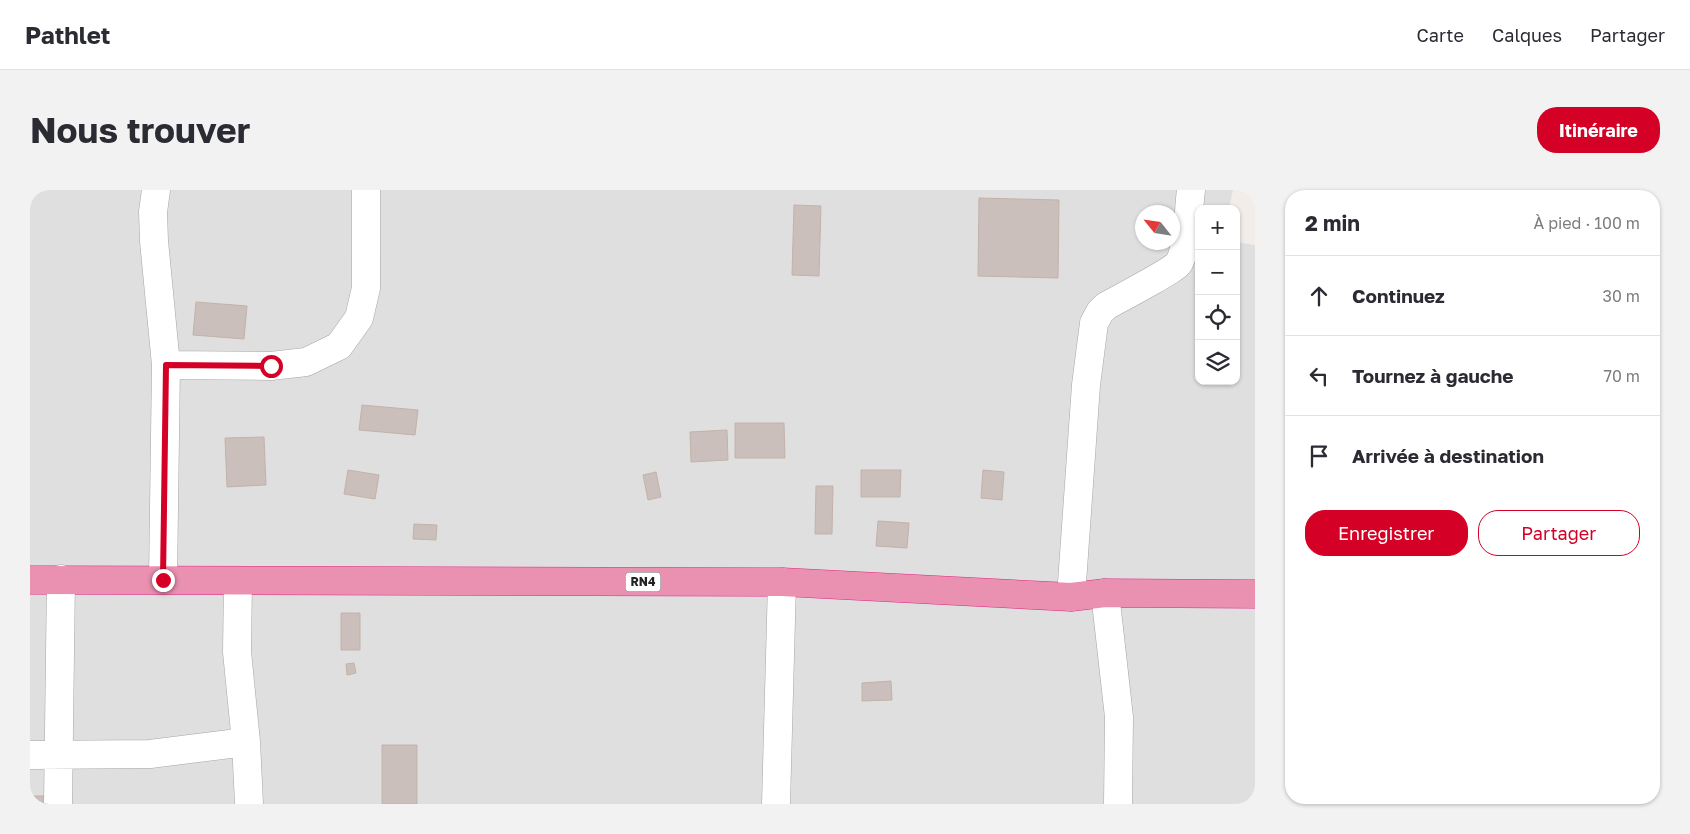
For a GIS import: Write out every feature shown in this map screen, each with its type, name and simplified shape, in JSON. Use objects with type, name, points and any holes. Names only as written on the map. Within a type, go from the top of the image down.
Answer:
[{"type":"highway","name":"RN4","points":[[30,580],[782,582],[1071,597],[1105,593],[1255,594]]},
{"type":"street","points":[[156,190],[153,212],[154,241],[166,365],[163,580]]},
{"type":"street","points":[[166,365],[271,366],[306,362],[339,346],[359,318],[366,288],[366,190]]},
{"type":"street","points":[[1071,597],[1086,385],[1094,323],[1106,306],[1170,272],[1179,265],[1185,244],[1191,190]]},
{"type":"street","points":[[58,804],[61,580]]},
{"type":"street","points":[[238,581],[237,652],[246,742],[249,804]]},
{"type":"street","points":[[776,804],[782,582]]},
{"type":"street","points":[[1105,593],[1119,717],[1118,804]]},
{"type":"street","points":[[30,755],[150,754],[246,742]]},
{"type":"shaded area","points":[[30,190],[1233,190],[1230,205],[1195,205],[1195,385],[1240,385],[1240,243],[1255,245],[1255,804],[30,804]]},
{"type":"building","points":[[979,198],[1059,200],[1058,278],[978,276]]},
{"type":"building","points":[[794,205],[821,206],[819,276],[792,275]]},
{"type":"building","points":[[196,302],[247,306],[244,339],[193,335]]},
{"type":"building","points":[[362,405],[418,410],[415,435],[359,430]]},
{"type":"building","points":[[735,423],[784,423],[785,458],[735,458]]},
{"type":"building","points":[[727,430],[728,460],[691,462],[690,432]]},
{"type":"building","points":[[264,437],[266,485],[227,487],[225,438]]},
{"type":"building","points":[[348,470],[379,475],[375,499],[344,494]]},
{"type":"building","points":[[861,470],[901,470],[900,497],[861,497]]},
{"type":"building","points":[[983,470],[1004,472],[1002,500],[981,498]]},
{"type":"building","points":[[656,472],[661,497],[648,500],[643,475]]},
{"type":"building","points":[[816,486],[833,486],[832,534],[815,534]]},
{"type":"building","points":[[878,521],[909,523],[907,548],[876,546]]},
{"type":"building","points":[[414,524],[437,525],[436,540],[413,539]]},
{"type":"building","points":[[341,613],[360,613],[360,650],[341,650]]},
{"type":"building","points":[[354,663],[356,673],[347,675],[346,664]]},
{"type":"building","points":[[891,681],[892,700],[862,701],[862,683]]},
{"type":"building","points":[[382,745],[417,745],[417,804],[382,804]]},
{"type":"building","points":[[30,796],[48,796],[48,804],[30,804]]},
{"type":"route","points":[[163,580],[166,365],[271,366]]}]
